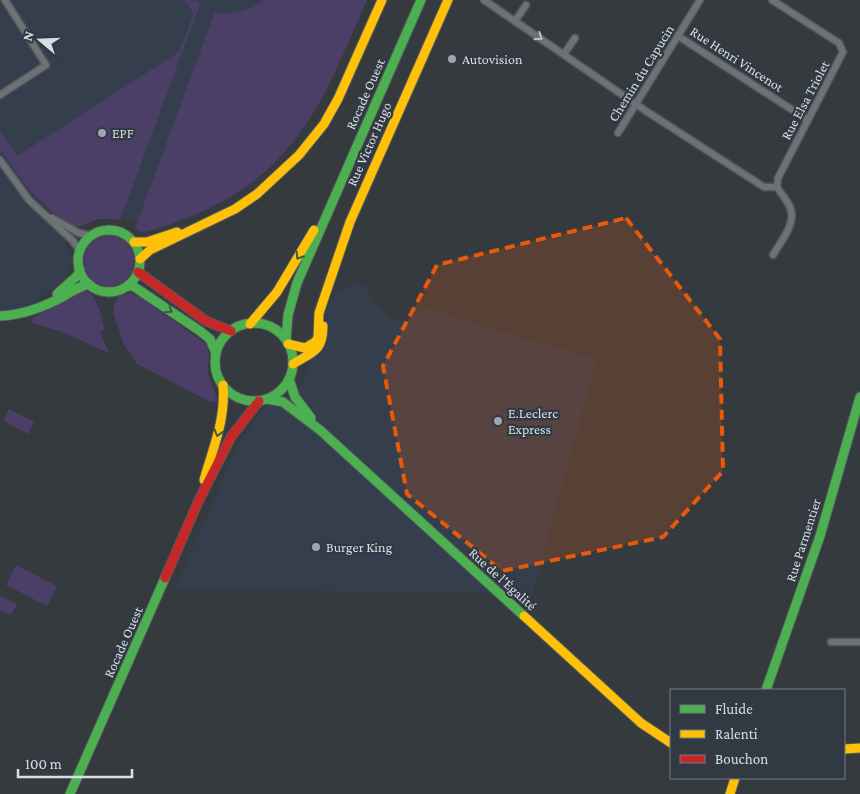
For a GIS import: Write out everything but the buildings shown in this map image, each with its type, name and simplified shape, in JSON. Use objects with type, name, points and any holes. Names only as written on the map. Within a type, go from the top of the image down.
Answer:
[{"type":"street","points":[[0,96],[46,65],[5,0]]},
{"type":"street","points":[[140,259],[150,250],[235,209],[257,194],[299,155],[324,124],[338,99],[382,0]]},
{"type":"street","name":"Rocade Ouest","points":[[287,342],[285,325],[288,306],[300,275],[421,0]]},
{"type":"street","name":"Rue Victor Hugo","points":[[287,342],[304,348],[315,342],[318,338],[319,313],[350,222],[448,0]]},
{"type":"street","points":[[484,0],[636,104],[764,187],[777,187],[788,203],[792,216],[791,222],[773,255]]},
{"type":"street","name":"Chemin du Capucin","points":[[618,133],[700,0]]},
{"type":"street","name":"Rue Elsa Triolet","points":[[772,0],[846,49],[781,170],[777,187]]},
{"type":"street","points":[[515,21],[526,5]]},
{"type":"street","name":"Rue Henri Vincenot","points":[[678,36],[808,120]]},
{"type":"street","points":[[564,54],[575,38]]},
{"type":"street","points":[[0,160],[21,190],[40,211],[73,241],[80,251]]},
{"type":"street","name":"Rocade Ouest","points":[[250,324],[257,318],[274,295],[333,199]]},
{"type":"street","points":[[40,211],[79,233],[92,236]]},
{"type":"street","points":[[134,242],[147,242],[211,221]]},
{"type":"street","points":[[128,286],[138,272],[140,259],[134,242],[123,234],[110,230],[97,232],[85,242],[78,260],[80,270],[89,284],[98,290],[107,292],[133,286],[210,339],[216,353]]},
{"type":"street","points":[[46,304],[70,283],[80,270]]},
{"type":"street","points":[[138,272],[206,321],[224,330],[231,331]]},
{"type":"street","points":[[0,316],[22,315],[82,285],[89,284]]},
{"type":"street","name":"Rue Victor Hugo","points":[[293,364],[317,350],[321,345],[324,338],[323,303]]},
{"type":"street","points":[[263,400],[276,394],[289,379],[293,364],[287,342],[279,332],[260,324],[250,324],[231,331],[224,337],[216,353],[215,366],[223,385],[238,398],[248,401],[283,402],[320,430]]},
{"type":"street","points":[[289,379],[295,397],[320,430]]},
{"type":"street","name":"Rocade Ouest","points":[[199,500],[223,416],[223,385]]},
{"type":"street","name":"Rue Parmentier","points":[[766,689],[820,536],[856,423],[860,397]]},
{"type":"street","name":"Rocade Ouest","points":[[70,794],[199,500],[231,437],[263,400]]},
{"type":"street","name":"Rue de l'Égalité","points":[[320,430],[641,723],[670,742]]},
{"type":"street","points":[[831,642],[860,642]]},
{"type":"street","points":[[845,749],[860,748]]},
{"type":"street","points":[[730,794],[735,779]]},
{"type":"highlighted area","points":[[626,218],[720,339],[723,471],[663,537],[502,571],[407,494],[383,366],[437,265]]},
{"type":"shaded area","points":[[0,0],[361,0],[146,225],[112,213],[76,221],[65,243],[71,253],[71,268],[65,279],[38,300],[16,310],[0,310]]},
{"type":"shaded area","name":"EPF","points":[[184,0],[194,0],[200,4],[120,220],[99,219],[78,227],[75,226],[54,213],[30,191],[0,149],[0,131],[17,156],[179,52],[194,14]]},
{"type":"shaded area","points":[[264,0],[367,0],[321,99],[304,127],[284,153],[260,176],[230,197],[174,223],[140,232],[135,228],[215,12],[241,12]]},
{"type":"shaded area","points":[[104,236],[114,236],[127,243],[134,256],[134,266],[127,279],[114,286],[104,286],[95,282],[88,275],[84,266],[84,256],[88,247],[95,240]]},
{"type":"shaded area","points":[[355,283],[365,286],[370,299],[395,321],[409,321],[415,313],[430,308],[492,329],[597,359],[531,600],[490,593],[175,589],[238,444],[261,410],[300,388],[311,359],[327,345],[326,310],[334,293]]},
{"type":"shaded area","points":[[84,290],[89,292],[96,301],[105,330],[100,332],[109,353],[62,332],[31,323],[33,318]]},
{"type":"shaded area","points":[[130,293],[140,297],[206,344],[209,352],[209,377],[217,402],[211,402],[137,364],[124,345],[113,312],[119,296]]},
{"type":"shaded area","points":[[9,409],[34,422],[28,434],[4,421]]},
{"type":"shaded area","points":[[16,565],[57,586],[47,606],[6,585]]},
{"type":"shaded area","points":[[0,596],[17,604],[11,615],[0,610]]},
{"type":"traffic: fast","points":[[286,340],[288,315],[297,283],[421,0]]},
{"type":"traffic: fast","points":[[109,230],[126,235],[131,239],[135,244],[140,261],[135,278],[131,283],[126,287],[109,292],[92,287],[87,283],[83,278],[78,261],[83,244],[87,239],[92,235],[109,230]]},
{"type":"traffic: fast","points":[[57,294],[77,276],[80,270]]},
{"type":"traffic: fast","points":[[0,316],[33,310],[89,284]]},
{"type":"traffic: fast","points":[[128,286],[133,286],[200,331],[210,339],[216,353]]},
{"type":"traffic: fast","points":[[254,323],[269,326],[281,335],[290,347],[293,362],[290,377],[281,389],[269,398],[254,401],[239,398],[227,389],[218,377],[215,362],[218,347],[227,335],[239,326],[254,323]]},
{"type":"traffic: fast","points":[[289,379],[295,397],[311,418]]},
{"type":"traffic: fast","points":[[766,689],[820,536],[860,397]]},
{"type":"traffic: fast","points":[[267,399],[283,402],[320,430],[524,616]]},
{"type":"traffic: fast","points":[[70,794],[165,578]]},
{"type":"traffic: slow","points":[[140,259],[150,250],[235,209],[257,194],[299,155],[324,124],[338,99],[382,0]]},
{"type":"traffic: slow","points":[[288,344],[305,348],[318,338],[319,313],[350,222],[448,0]]},
{"type":"traffic: slow","points":[[250,324],[277,292],[314,230]]},
{"type":"traffic: slow","points":[[134,242],[147,242],[177,232]]},
{"type":"traffic: slow","points":[[293,364],[311,354],[319,346],[323,326]]},
{"type":"traffic: slow","points":[[204,480],[221,422],[223,385]]},
{"type":"traffic: slow","points":[[524,616],[641,723],[670,742]]},
{"type":"traffic: slow","points":[[845,749],[860,748]]},
{"type":"traffic: slow","points":[[730,794],[735,779]]},
{"type":"traffic: jam","points":[[138,272],[206,321],[231,331]]},
{"type":"traffic: jam","points":[[165,578],[199,500],[231,437],[259,401]]},
{"type":"place","name":"Autovision","points":[[452,59]]},
{"type":"place","name":"EPF","points":[[102,133]]},
{"type":"place","name":"E.Leclerc Express","points":[[498,421]]},
{"type":"place","name":"Burger King","points":[[316,547]]}]
